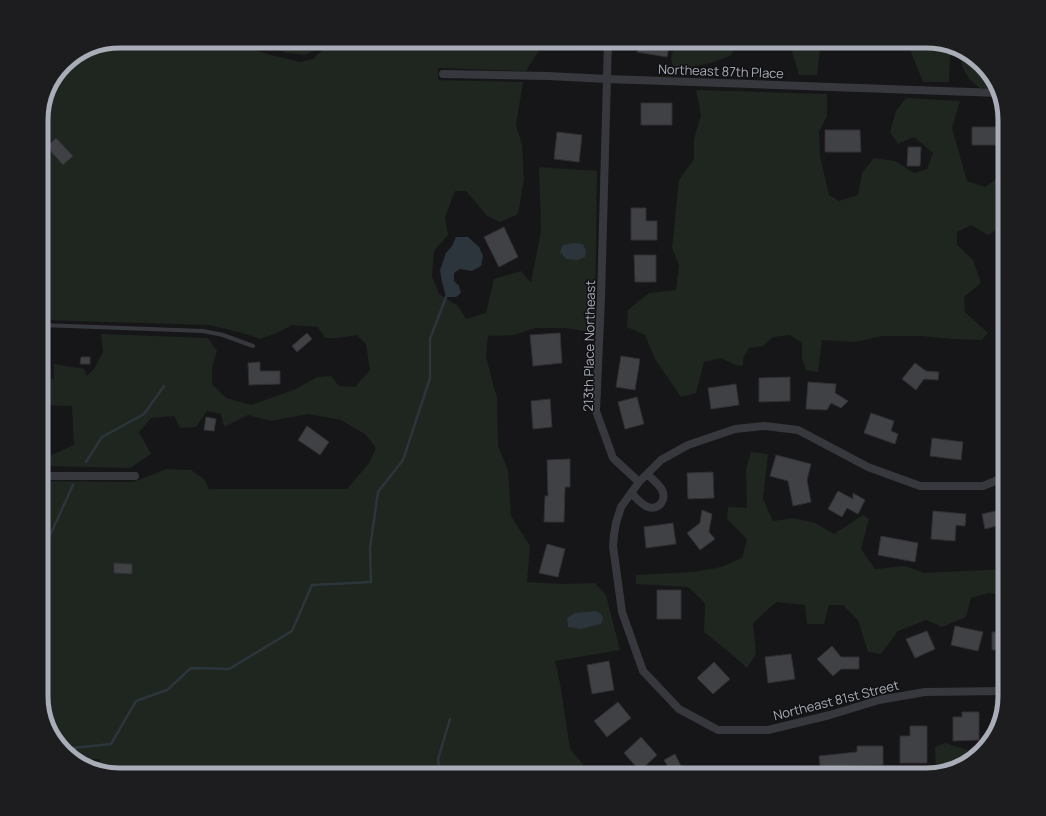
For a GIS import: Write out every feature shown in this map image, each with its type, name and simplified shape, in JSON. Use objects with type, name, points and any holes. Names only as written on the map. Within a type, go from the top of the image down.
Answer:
[{"type":"street","name":"213th Place Northeast","points":[[608,48],[602,299],[596,411],[613,458],[639,482]]},
{"type":"street","name":"Northeast 87th Place","points":[[443,74],[548,76],[993,93]]},
{"type":"street","points":[[647,474],[663,491],[664,499],[656,507],[648,507],[631,493],[639,482],[647,474],[661,460],[688,445],[735,429],[764,426],[798,430],[868,467],[920,486],[983,486],[998,481]]},
{"type":"street","points":[[48,476],[135,476]]},
{"type":"street","name":"Northeast 81st Street","points":[[631,493],[621,507],[616,523],[613,546],[622,612],[643,671],[679,709],[718,730],[768,730],[830,715],[879,700],[925,692],[998,691]]},
{"type":"lane","points":[[48,325],[203,331],[223,335],[253,346]]},
{"type":"shaded area","points":[[116,48],[122,51],[120,48],[248,48],[300,62],[313,59],[325,48],[540,48],[526,71],[438,68],[438,80],[523,82],[516,125],[522,145],[524,179],[518,214],[500,222],[487,216],[466,191],[455,191],[445,217],[448,235],[434,251],[432,276],[439,294],[458,306],[466,319],[486,313],[494,279],[521,271],[531,283],[541,231],[539,167],[597,171],[595,333],[566,328],[535,328],[514,335],[488,336],[486,357],[497,398],[498,446],[508,470],[511,516],[530,546],[527,582],[563,584],[595,583],[606,595],[620,650],[555,661],[560,683],[570,749],[586,768],[120,768],[103,766],[99,759],[86,759],[69,747],[55,728],[50,715],[48,701],[48,481],[133,482],[167,469],[191,470],[204,479],[209,489],[347,489],[369,463],[376,448],[365,434],[341,420],[308,414],[271,421],[248,415],[224,427],[221,414],[207,411],[196,427],[180,428],[174,416],[151,418],[139,432],[151,454],[130,468],[48,466],[48,459],[50,456],[74,445],[72,406],[48,405],[48,378],[54,379],[54,364],[84,369],[87,376],[94,369],[103,352],[101,334],[208,338],[217,351],[212,367],[212,384],[226,398],[251,405],[296,389],[317,377],[331,376],[339,386],[355,387],[370,370],[366,344],[357,335],[325,338],[318,327],[292,325],[277,333],[260,339],[209,325],[48,320],[48,115],[50,101],[60,80],[76,63],[88,55],[101,50]]},
{"type":"shaded area","points":[[271,48],[319,48],[304,55]]},
{"type":"shaded area","points":[[674,48],[735,48],[730,56],[711,63],[674,70],[671,59]]},
{"type":"shaded area","points":[[791,48],[820,48],[817,75],[799,75]]},
{"type":"shaded area","points":[[908,48],[940,49],[950,52],[949,82],[923,82]]},
{"type":"shaded area","points":[[961,58],[970,63],[980,73],[991,89],[980,88],[969,79],[962,66]]},
{"type":"shaded area","points":[[696,90],[827,94],[827,116],[819,132],[820,156],[829,195],[839,201],[858,195],[862,173],[874,158],[895,161],[914,173],[927,169],[933,153],[914,137],[898,144],[890,132],[896,111],[906,98],[960,101],[952,128],[967,181],[985,187],[998,178],[998,228],[988,235],[971,225],[957,232],[957,245],[973,260],[981,283],[964,297],[965,312],[988,333],[982,340],[921,336],[883,336],[855,342],[822,340],[818,372],[806,370],[802,359],[802,343],[790,335],[773,337],[763,346],[749,348],[743,358],[743,366],[735,365],[721,358],[704,362],[696,393],[681,397],[655,359],[645,335],[627,327],[628,310],[649,293],[676,290],[679,265],[672,248],[679,180],[694,159],[694,139],[701,115]]},
{"type":"shaded area","points":[[998,158],[998,174],[995,163]]},
{"type":"shaded area","points":[[456,237],[468,237],[479,247],[483,256],[481,266],[472,271],[460,269],[454,273],[454,281],[459,286],[461,293],[456,297],[446,297],[440,270],[446,253],[452,246]]},
{"type":"shaded area","points":[[574,243],[583,244],[586,251],[585,257],[578,260],[566,259],[560,252],[563,245]]},
{"type":"shaded area","points":[[751,452],[768,454],[763,499],[773,521],[793,518],[815,523],[834,534],[863,515],[869,519],[861,549],[875,569],[905,566],[924,573],[998,569],[998,595],[989,593],[971,598],[966,617],[942,627],[926,620],[898,631],[881,654],[868,652],[858,620],[843,605],[829,605],[824,624],[807,624],[805,605],[776,602],[753,623],[756,654],[747,668],[704,632],[705,603],[688,587],[636,584],[636,575],[694,572],[721,567],[742,558],[747,539],[727,519],[728,507],[747,508],[746,469]]},
{"type":"shaded area","points":[[596,611],[602,615],[603,618],[601,624],[581,629],[568,627],[567,618],[575,613]]},
{"type":"shaded area","points":[[945,743],[972,751],[958,761],[945,766],[936,767],[935,747]]},
{"type":"building","points":[[560,48],[585,48],[585,50]]},
{"type":"building","points":[[638,48],[669,48],[667,57],[637,52]]},
{"type":"building","points":[[641,103],[672,103],[672,125],[641,125]]},
{"type":"building","points":[[972,127],[997,127],[997,145],[972,145]]},
{"type":"building","points":[[825,130],[860,130],[861,152],[825,152]]},
{"type":"building","points":[[557,132],[582,135],[579,162],[554,159]]},
{"type":"building","points":[[56,138],[73,156],[63,165],[48,148],[48,146]]},
{"type":"building","points":[[908,147],[921,147],[920,166],[907,166]]},
{"type":"building","points":[[631,208],[646,208],[646,221],[657,221],[657,240],[631,240]]},
{"type":"building","points":[[504,227],[518,257],[499,267],[484,237]]},
{"type":"building","points":[[634,255],[656,255],[656,282],[635,282]]},
{"type":"building","points":[[997,291],[998,291],[998,323]]},
{"type":"building","points":[[307,333],[312,339],[297,352],[292,346]]},
{"type":"building","points":[[560,333],[562,363],[533,366],[530,335]]},
{"type":"building","points":[[621,356],[640,359],[635,390],[616,387]]},
{"type":"building","points":[[81,357],[90,357],[90,364],[80,364]]},
{"type":"building","points":[[260,362],[260,371],[280,371],[280,384],[249,385],[248,363]]},
{"type":"building","points":[[915,363],[926,371],[939,372],[938,380],[924,379],[916,390],[902,379]]},
{"type":"building","points":[[790,377],[790,401],[759,402],[759,378]]},
{"type":"building","points":[[808,382],[836,384],[835,393],[848,401],[841,408],[831,403],[827,410],[806,409]]},
{"type":"building","points":[[736,384],[739,405],[711,409],[708,388]]},
{"type":"building","points":[[637,397],[644,424],[625,429],[618,402]]},
{"type":"building","points":[[550,399],[552,427],[533,429],[531,401]]},
{"type":"building","points":[[871,413],[894,421],[891,431],[898,434],[895,444],[864,433]]},
{"type":"building","points":[[206,417],[216,419],[214,431],[204,430]]},
{"type":"building","points":[[307,426],[329,442],[320,455],[298,440]]},
{"type":"building","points":[[932,438],[963,442],[961,460],[930,456]]},
{"type":"building","points":[[776,455],[811,464],[807,480],[811,502],[793,506],[788,481],[770,476]]},
{"type":"building","points":[[570,459],[570,487],[565,487],[564,522],[544,522],[545,496],[548,496],[547,460]]},
{"type":"building","points":[[713,472],[714,498],[688,499],[687,473]]},
{"type":"building","points":[[838,491],[853,499],[853,493],[865,500],[858,514],[847,508],[842,517],[828,509]]},
{"type":"building","points":[[702,510],[712,514],[709,532],[715,539],[700,550],[687,533],[700,523]]},
{"type":"building","points":[[933,511],[966,514],[965,526],[956,525],[955,541],[931,539]]},
{"type":"building","points":[[998,511],[998,534],[996,526],[985,529],[982,514]]},
{"type":"building","points":[[673,523],[676,544],[646,548],[644,527]]},
{"type":"building","points":[[881,536],[918,543],[915,562],[878,555]]},
{"type":"building","points":[[547,544],[565,549],[558,577],[539,573]]},
{"type":"building","points":[[114,563],[132,564],[132,574],[114,573]]},
{"type":"building","points":[[657,590],[681,590],[681,619],[657,619]]},
{"type":"building","points":[[955,626],[983,632],[978,651],[951,645]]},
{"type":"building","points":[[927,631],[935,649],[915,658],[906,639]]},
{"type":"building","points":[[992,632],[998,632],[998,650],[992,650]]},
{"type":"building","points":[[832,646],[841,657],[859,657],[859,669],[841,669],[833,676],[817,659]]},
{"type":"building","points":[[791,654],[795,679],[768,683],[765,657]]},
{"type":"building","points":[[609,661],[614,690],[592,694],[587,665]]},
{"type":"building","points":[[714,662],[730,679],[713,694],[697,678]]},
{"type":"building","points":[[618,702],[631,718],[607,737],[594,721]]},
{"type":"building","points":[[962,712],[979,712],[979,740],[953,741],[953,717],[962,717]]},
{"type":"building","points":[[910,726],[927,726],[927,763],[900,763],[900,736],[910,736]]},
{"type":"building","points":[[641,737],[657,755],[643,768],[637,768],[624,753]]},
{"type":"building","points":[[857,746],[883,746],[883,765],[849,766],[849,768],[820,768],[819,756],[857,752]]},
{"type":"building","points":[[675,754],[681,766],[695,768],[668,768],[664,760]]},
{"type":"waterway","points":[[71,748],[111,744],[136,701],[167,690],[191,668],[229,669],[292,631],[312,585],[371,582],[370,548],[378,492],[403,460],[430,378],[430,339],[446,297]]},
{"type":"waterway","points":[[86,462],[102,437],[144,414],[164,386]]},
{"type":"waterway","points":[[48,540],[73,485]]},
{"type":"waterway","points":[[439,768],[438,759],[450,719]]}]
